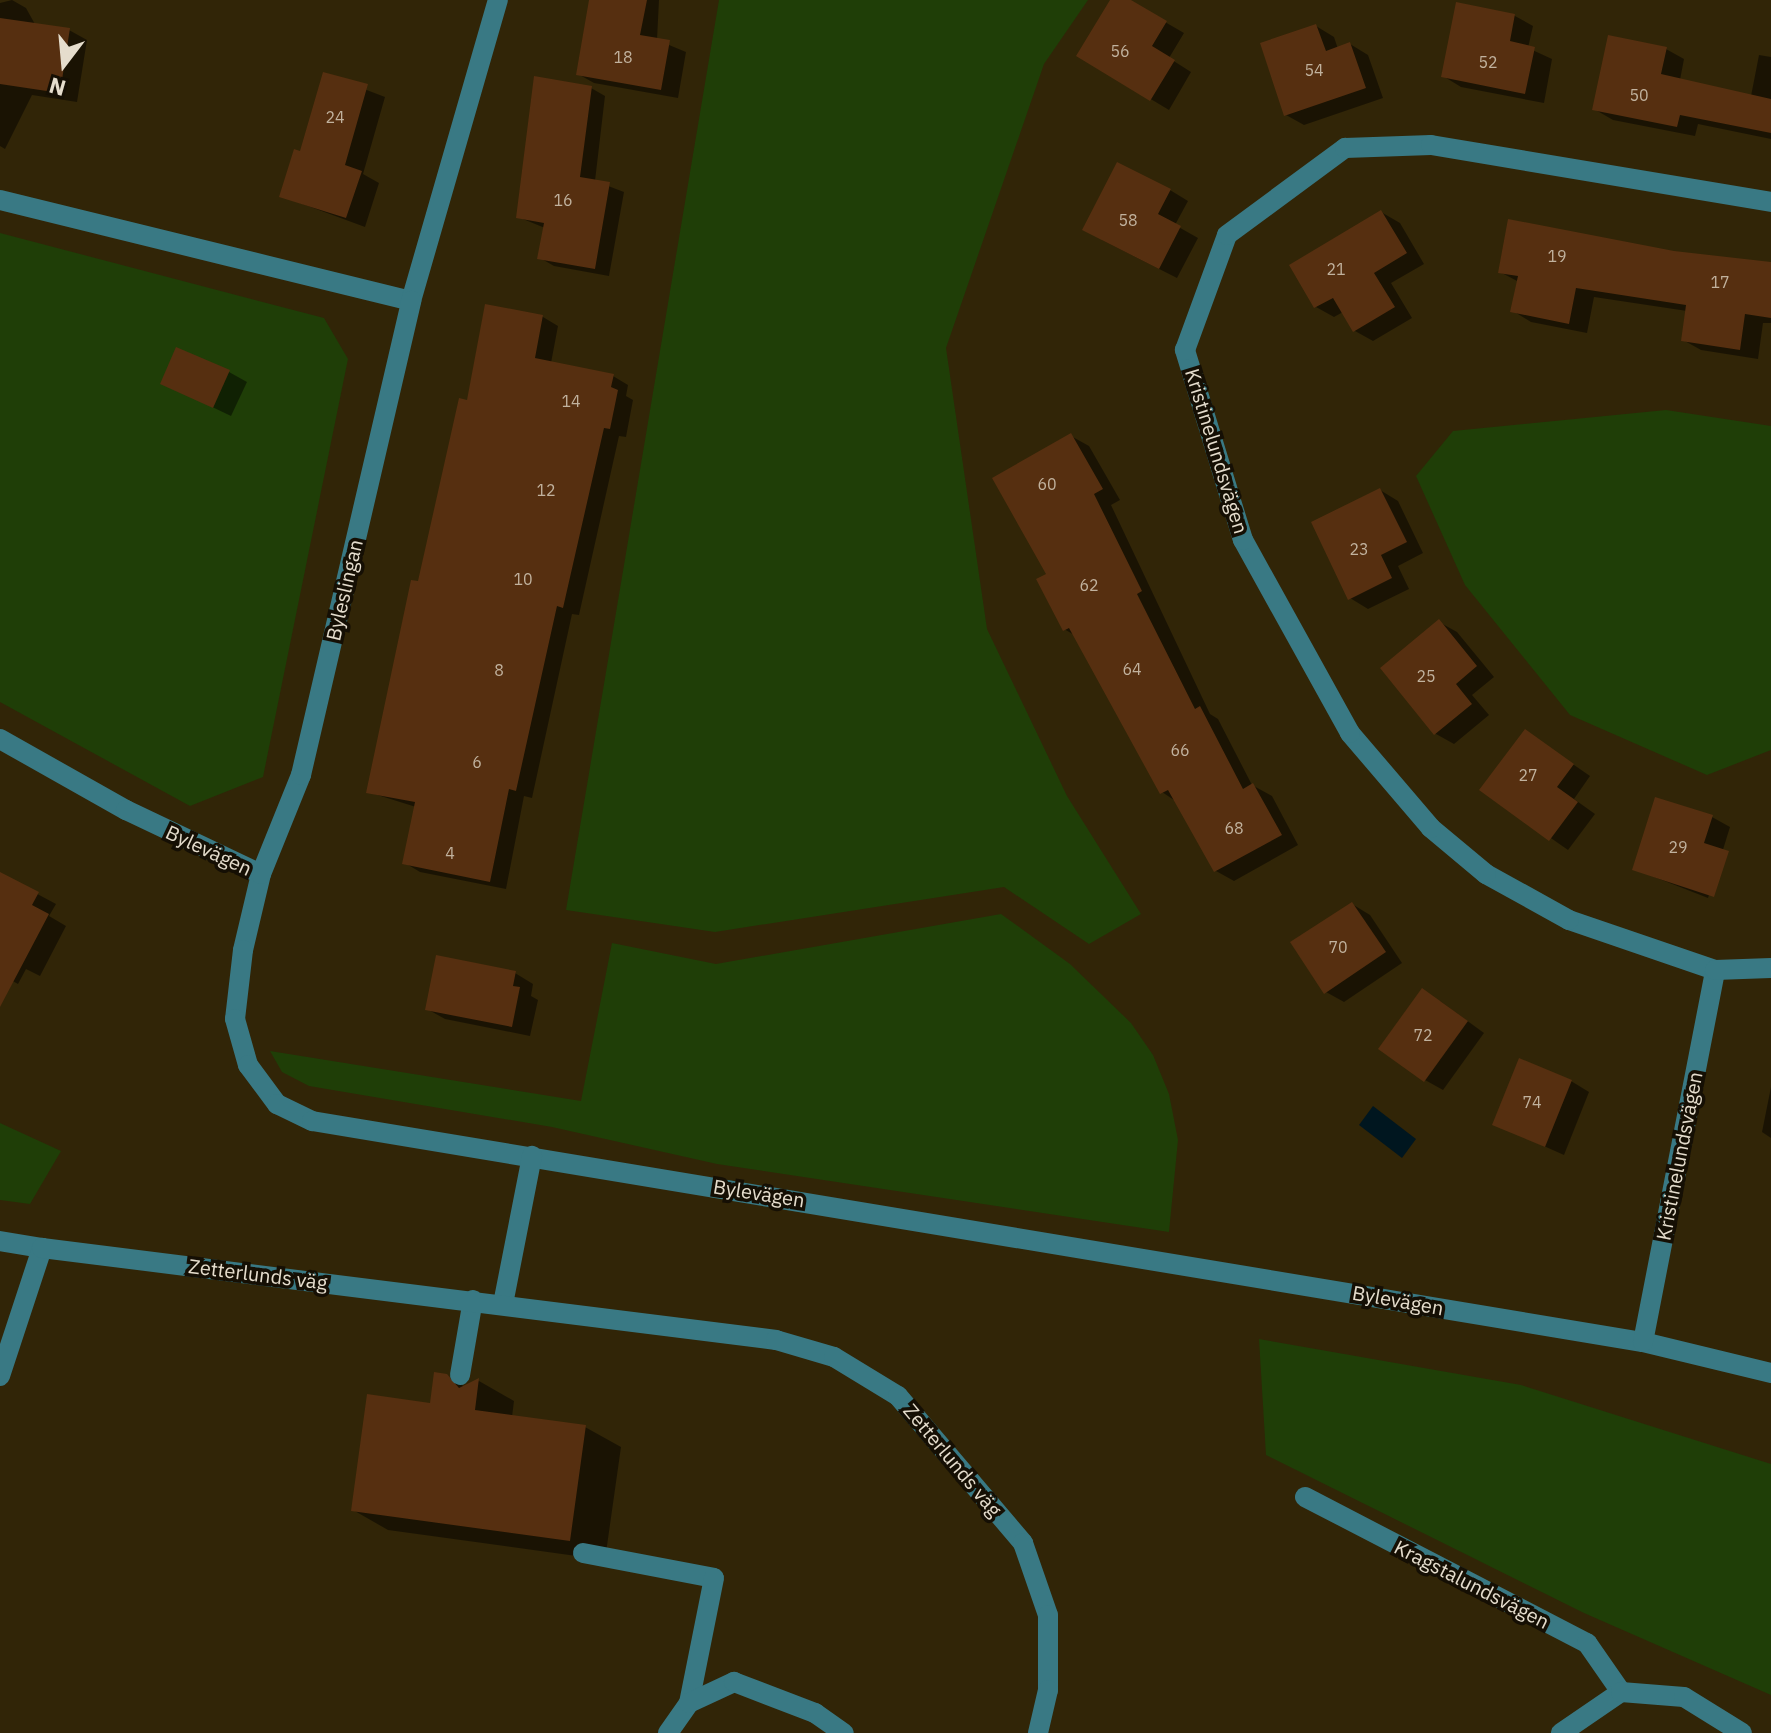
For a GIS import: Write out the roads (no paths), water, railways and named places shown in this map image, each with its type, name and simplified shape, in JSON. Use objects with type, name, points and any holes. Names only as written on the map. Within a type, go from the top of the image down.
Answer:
[{"type":"street","name":"Byleslingan","points":[[261,874],[301,775],[411,301],[498,0]]},
{"type":"street","name":"Kristinelundsvägen","points":[[1771,202],[1431,145],[1345,148],[1227,235],[1185,350],[1243,540],[1350,733],[1431,828],[1486,874],[1569,920],[1715,970],[1771,968]]},
{"type":"street","points":[[0,200],[411,301]]},
{"type":"street","name":"Bylevägen","points":[[0,739],[126,810],[261,874],[243,950],[235,1019],[248,1065],[277,1104],[312,1121],[1643,1342],[1771,1373]]},
{"type":"street","name":"Kristinelundsvägen","points":[[1643,1342],[1715,970]]},
{"type":"street","points":[[503,1304],[532,1156]]},
{"type":"street","name":"Zetterlunds väg","points":[[0,1241],[776,1340],[834,1357],[898,1396],[1023,1543],[1048,1615],[1048,1690],[1038,1733]]},
{"type":"street","points":[[0,1376],[42,1248]]},
{"type":"street","points":[[460,1375],[473,1300]]},
{"type":"street","name":"Kragstalundsvägen","points":[[1305,1497],[1587,1643],[1621,1692]]},
{"type":"street","points":[[583,1553],[714,1578],[689,1703],[668,1733]]},
{"type":"street","points":[[689,1703],[734,1682],[815,1713],[844,1733]]},
{"type":"street","points":[[1561,1733],[1621,1692],[1684,1697],[1742,1733]]},
{"type":"water","points":[[1373,1106],[1416,1139],[1402,1158],[1359,1125]]}]
